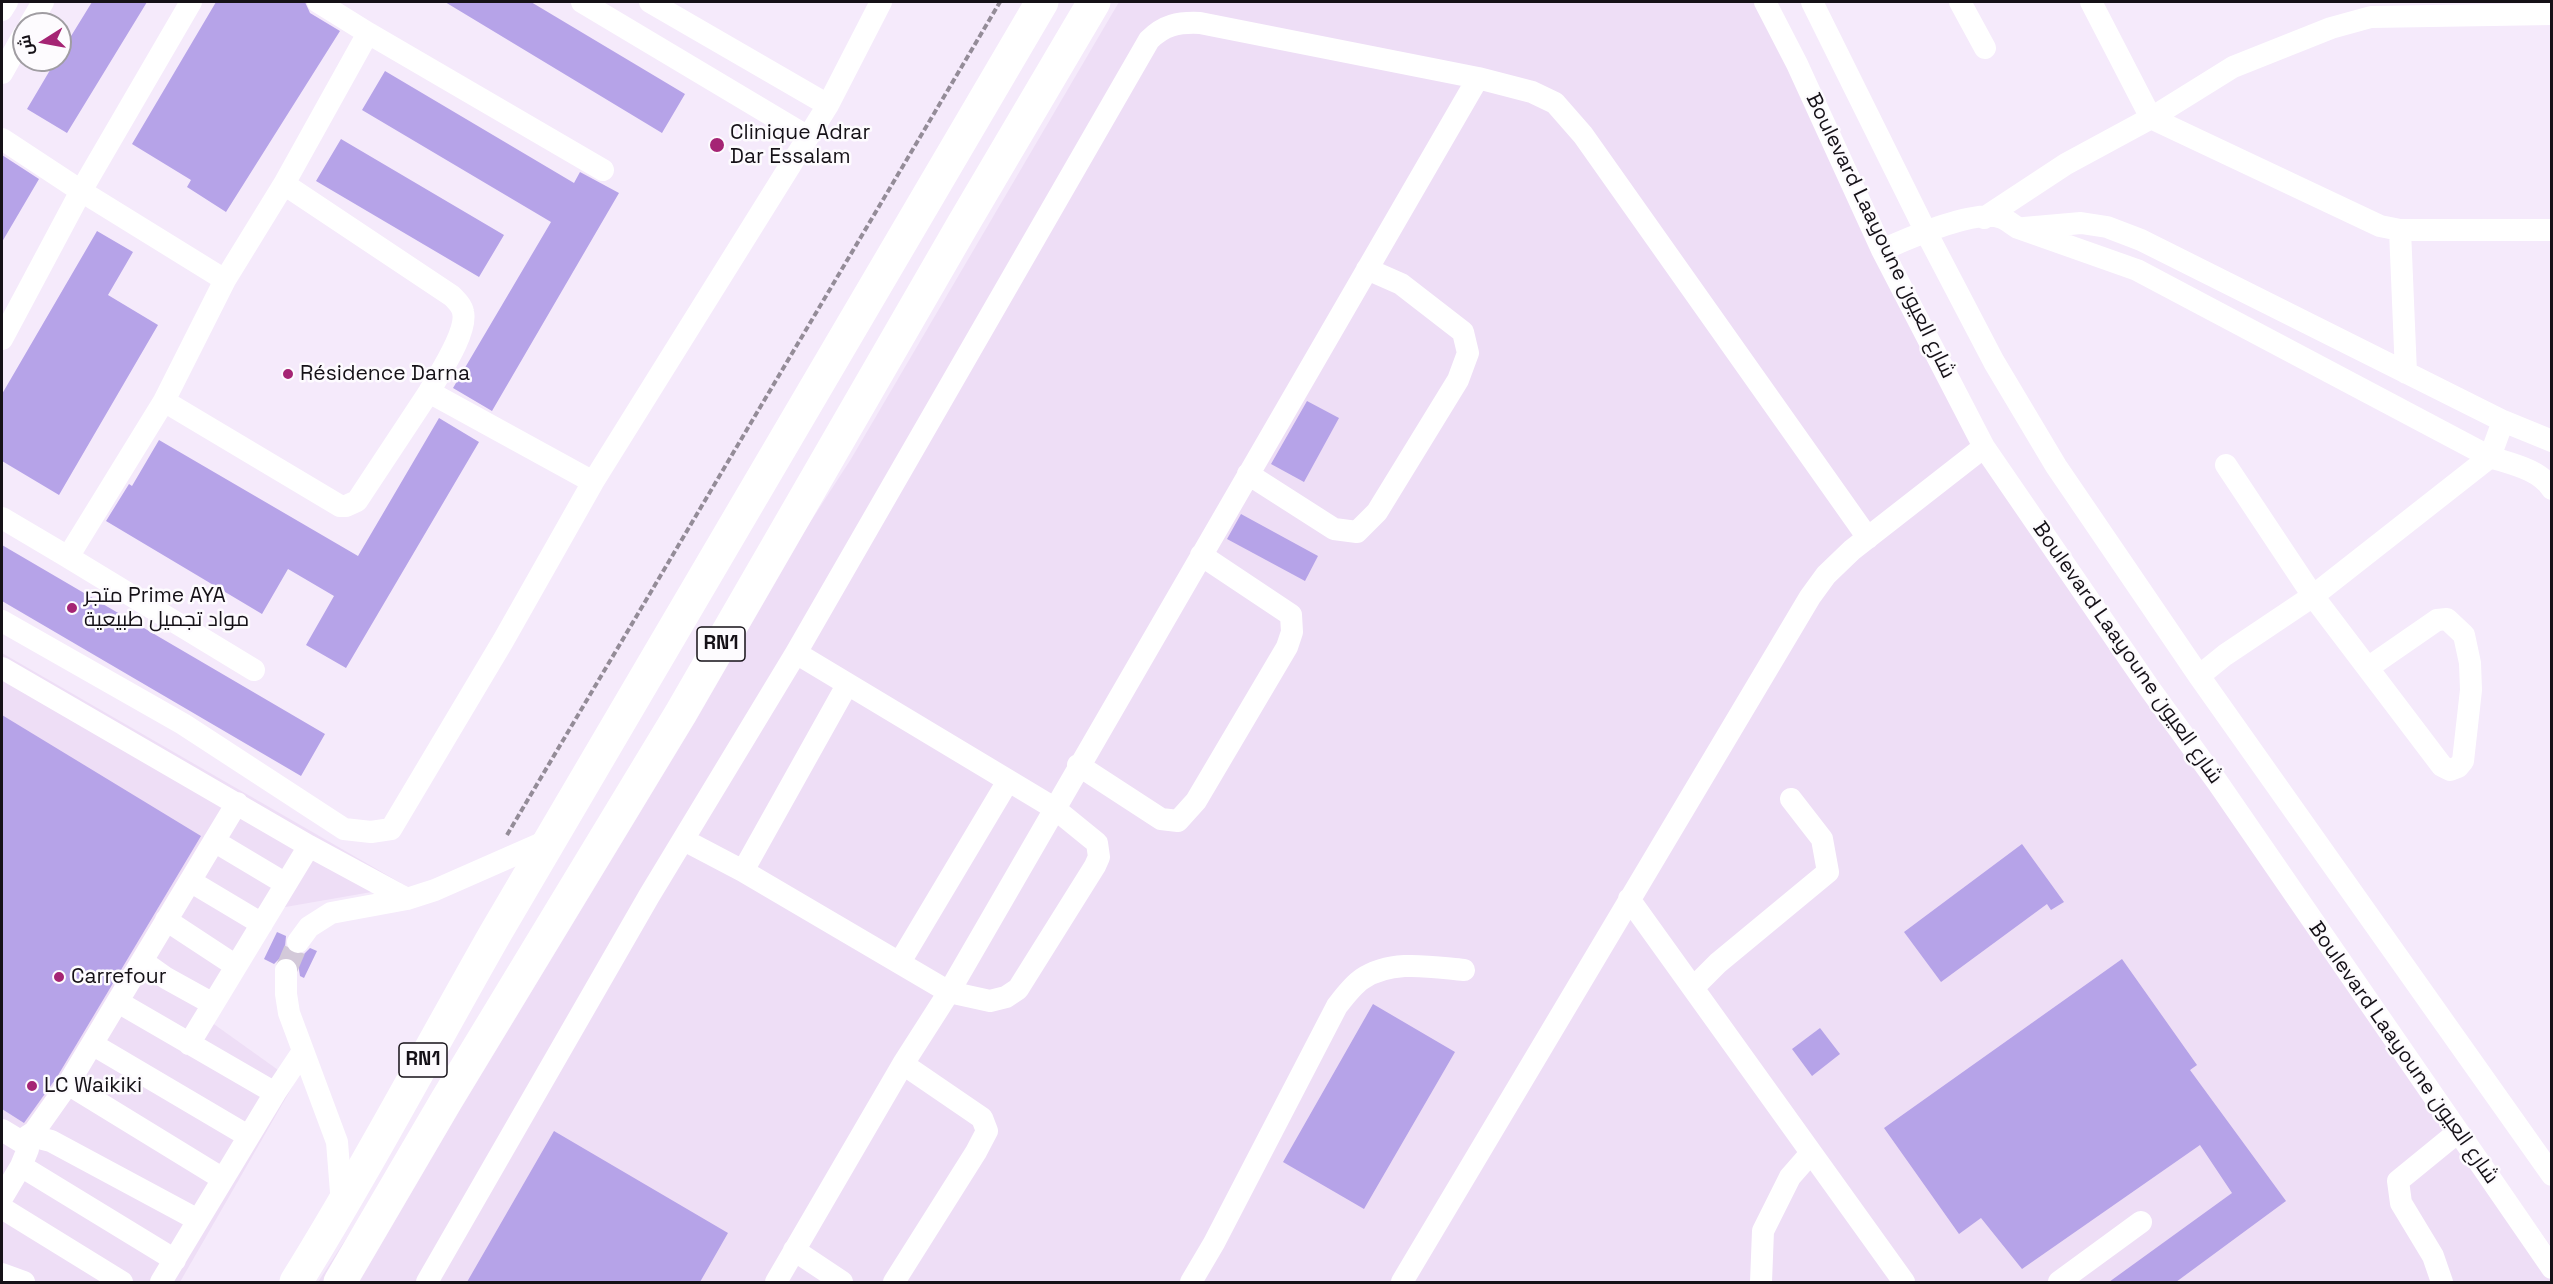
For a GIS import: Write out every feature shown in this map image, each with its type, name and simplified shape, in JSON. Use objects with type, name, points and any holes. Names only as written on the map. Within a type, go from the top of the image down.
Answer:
[{"type":"highway","name":"RN1","points":[[297,1282],[342,1209],[429,1048],[1042,2]]},
{"type":"highway","name":"RN1","points":[[340,1282],[446,1101],[681,713],[1094,2]]},
{"type":"street","points":[[2,10],[7,2]]},
{"type":"street","points":[[2,339],[81,191],[191,2]]},
{"type":"street","points":[[318,2],[603,170]]},
{"type":"street","points":[[582,2],[808,137]]},
{"type":"street","points":[[650,2],[828,105]]},
{"type":"street","points":[[2,621],[183,724],[344,829],[371,832],[391,829],[593,482],[828,105],[881,2]]},
{"type":"street","name":"Boulevard Laayoune شارع العيون","points":[[1765,2],[1802,75],[1882,250],[1984,447],[2552,1268]]},
{"type":"street","name":"Boulevard Laayoune شارع العيون","points":[[1812,2],[1925,230],[1994,362],[2033,428],[2199,676],[2547,1161]]},
{"type":"street","points":[[1960,2],[1985,48]]},
{"type":"street","points":[[2091,2],[2151,118],[2380,226],[2400,230],[2552,230]]},
{"type":"street","points":[[1984,218],[2066,164],[2151,118],[2233,67],[2347,11],[2371,17],[2414,8],[2552,14]]},
{"type":"street","points":[[427,1282],[649,896],[796,653],[1149,40],[1160,29],[1184,22],[1200,22],[1478,78],[1545,97],[1555,103],[1566,114],[1868,538]]},
{"type":"street","points":[[68,557],[164,401],[225,280],[284,184],[368,33]]},
{"type":"street","points":[[2,73],[12,55]]},
{"type":"street","points":[[776,1282],[903,1064],[949,992],[1078,765],[1478,78]]},
{"type":"street","points":[[2,139],[225,280]]},
{"type":"street","points":[[164,401],[340,506],[346,506],[357,501],[429,392],[462,330],[464,312],[460,305],[452,296],[284,184]]},
{"type":"street","points":[[1882,250],[1925,230],[1984,218],[2001,217],[2018,228],[2137,270],[2490,457],[2521,467],[2550,483]]},
{"type":"street","points":[[2018,228],[2080,223],[2107,227],[2202,269],[2503,421],[2552,441]]},
{"type":"street","points":[[2400,230],[2406,373]]},
{"type":"street","points":[[1248,474],[1334,530],[1357,532],[1377,512],[1458,380],[1468,353],[1463,332],[1401,284],[1367,269]]},
{"type":"street","points":[[429,392],[593,482]]},
{"type":"street","points":[[2199,676],[2225,655],[2313,596],[2490,457],[2503,421]]},
{"type":"street","points":[[1402,1282],[1810,597],[1836,564],[1984,447]]},
{"type":"street","points":[[2226,465],[2313,596],[2442,766],[2450,770],[2458,768],[2463,761],[2472,681],[2468,647],[2464,635],[2447,620],[2437,620],[2369,667]]},
{"type":"street","points":[[2,518],[255,670]]},
{"type":"street","points":[[1078,765],[1161,819],[1178,821],[1196,801],[1287,647],[1292,632],[1291,615],[1201,555]]},
{"type":"street","points":[[684,840],[949,992],[990,1001],[1006,997],[1018,989],[1095,866],[1099,857],[1097,843],[1054,808],[796,653]]},
{"type":"street","points":[[2,668],[309,846],[407,899]]},
{"type":"street","points":[[743,872],[847,685]]},
{"type":"street","points":[[900,962],[1008,781]]},
{"type":"street","points":[[1693,988],[1718,963],[1828,872],[1822,839],[1791,799]]},
{"type":"street","points":[[2,1198],[30,1146],[237,803]]},
{"type":"street","points":[[298,942],[309,927],[331,913],[407,899],[487,869],[553,839]]},
{"type":"street","points":[[214,841],[286,884]]},
{"type":"street","points":[[189,1044],[309,846]]},
{"type":"street","points":[[190,881],[262,924]]},
{"type":"street","points":[[1629,899],[1904,1282]]},
{"type":"street","points":[[166,920],[236,966]]},
{"type":"street","points":[[142,961],[166,978],[213,1004]]},
{"type":"street","points":[[1191,1282],[1214,1243],[1336,1006],[1360,980],[1381,968],[1421,966],[1464,970]]},
{"type":"street","points":[[286,970],[286,994],[290,1013],[337,1142],[342,1209]]},
{"type":"street","points":[[118,1002],[275,1093]]},
{"type":"street","points":[[92,1044],[248,1136]]},
{"type":"street","points":[[161,1282],[248,1136],[303,1051]]},
{"type":"street","points":[[894,1282],[987,1131],[982,1118],[903,1064]]},
{"type":"street","points":[[68,1084],[223,1179]]},
{"type":"street","points":[[2442,1282],[2433,1256],[2402,1203],[2398,1181],[2458,1132]]},
{"type":"street","points":[[3,1133],[30,1146],[175,1260]]},
{"type":"street","points":[[30,1146],[51,1141],[198,1220]]},
{"type":"street","points":[[1761,1282],[1763,1231],[1790,1177],[1811,1153]]},
{"type":"street","points":[[2,1208],[122,1282]]},
{"type":"street","points":[[2059,1282],[2141,1222]]},
{"type":"street","points":[[795,1250],[842,1282]]},
{"type":"street","points":[[2,1274],[24,1282]]},
{"type":"path","points":[[487,869],[1000,2]]},
{"type":"shaded area","points":[[1119,2],[1764,2],[1993,459],[2552,1248],[2551,1282],[318,1282],[851,459]]},
{"type":"shaded area","points":[[2,653],[406,886],[274,909],[211,1022],[295,1082],[180,1282],[2,1282]]},
{"type":"building","points":[[92,2],[147,2],[67,133],[27,109],[49,72],[72,72],[72,34]]},
{"type":"building","points":[[216,2],[305,2],[310,13],[340,31],[226,212],[187,187],[191,180],[132,144]]},
{"type":"building","points":[[445,2],[531,2],[685,94],[662,133]]},
{"type":"building","points":[[385,71],[574,183],[580,172],[619,193],[492,411],[453,388],[551,222],[362,110]]},
{"type":"building","points":[[341,139],[504,235],[479,277],[316,181]]},
{"type":"building","points":[[2,155],[39,179],[2,242]]},
{"type":"building","points":[[97,231],[133,252],[108,295],[158,325],[59,495],[2,461],[2,394]]},
{"type":"building","points":[[1307,401],[1339,418],[1304,482],[1271,464]]},
{"type":"building","points":[[439,418],[479,442],[346,668],[306,645],[334,596],[288,569],[262,614],[106,521],[129,484],[132,486],[159,440],[358,556]]},
{"type":"building","points":[[1241,514],[1318,556],[1305,581],[1227,539]]},
{"type":"building","points":[[2,545],[325,734],[301,776],[2,601]]},
{"type":"building","name":"Carrefour","points":[[2,715],[201,836],[57,1077],[24,1123],[2,1109]]},
{"type":"building","points":[[2022,844],[2064,902],[2051,910],[2047,904],[1941,982],[1904,932]]},
{"type":"building","points":[[277,932],[286,936],[285,947],[291,953],[303,955],[310,948],[317,951],[304,978],[300,976],[298,964],[292,958],[280,958],[274,964],[264,959]]},
{"type":"building","points":[[2122,959],[2197,1065],[2190,1070],[2286,1201],[2176,1282],[2109,1282],[2232,1193],[2200,1145],[2022,1269],[1981,1218],[1959,1234],[1884,1128]]},
{"type":"building","points":[[1373,1004],[1455,1052],[1364,1209],[1283,1162]]},
{"type":"building","points":[[1820,1028],[1840,1054],[1812,1076],[1792,1049]]},
{"type":"building","points":[[554,1131],[728,1233],[700,1282],[467,1282]]},
{"type":"tunnel","points":[[286,970],[298,942]]},
{"type":"place","name":"Clinique Adrar Dar Essalam","points":[[717,145]]},
{"type":"place","name":"Résidence Darna","points":[[288,374]]},
{"type":"place","name":"متجر Prime AYA مواد تجميل طبيعية","points":[[72,608]]},
{"type":"place","name":"Carrefour","points":[[59,977]]},
{"type":"place","name":"LC Waikiki","points":[[32,1086]]}]
